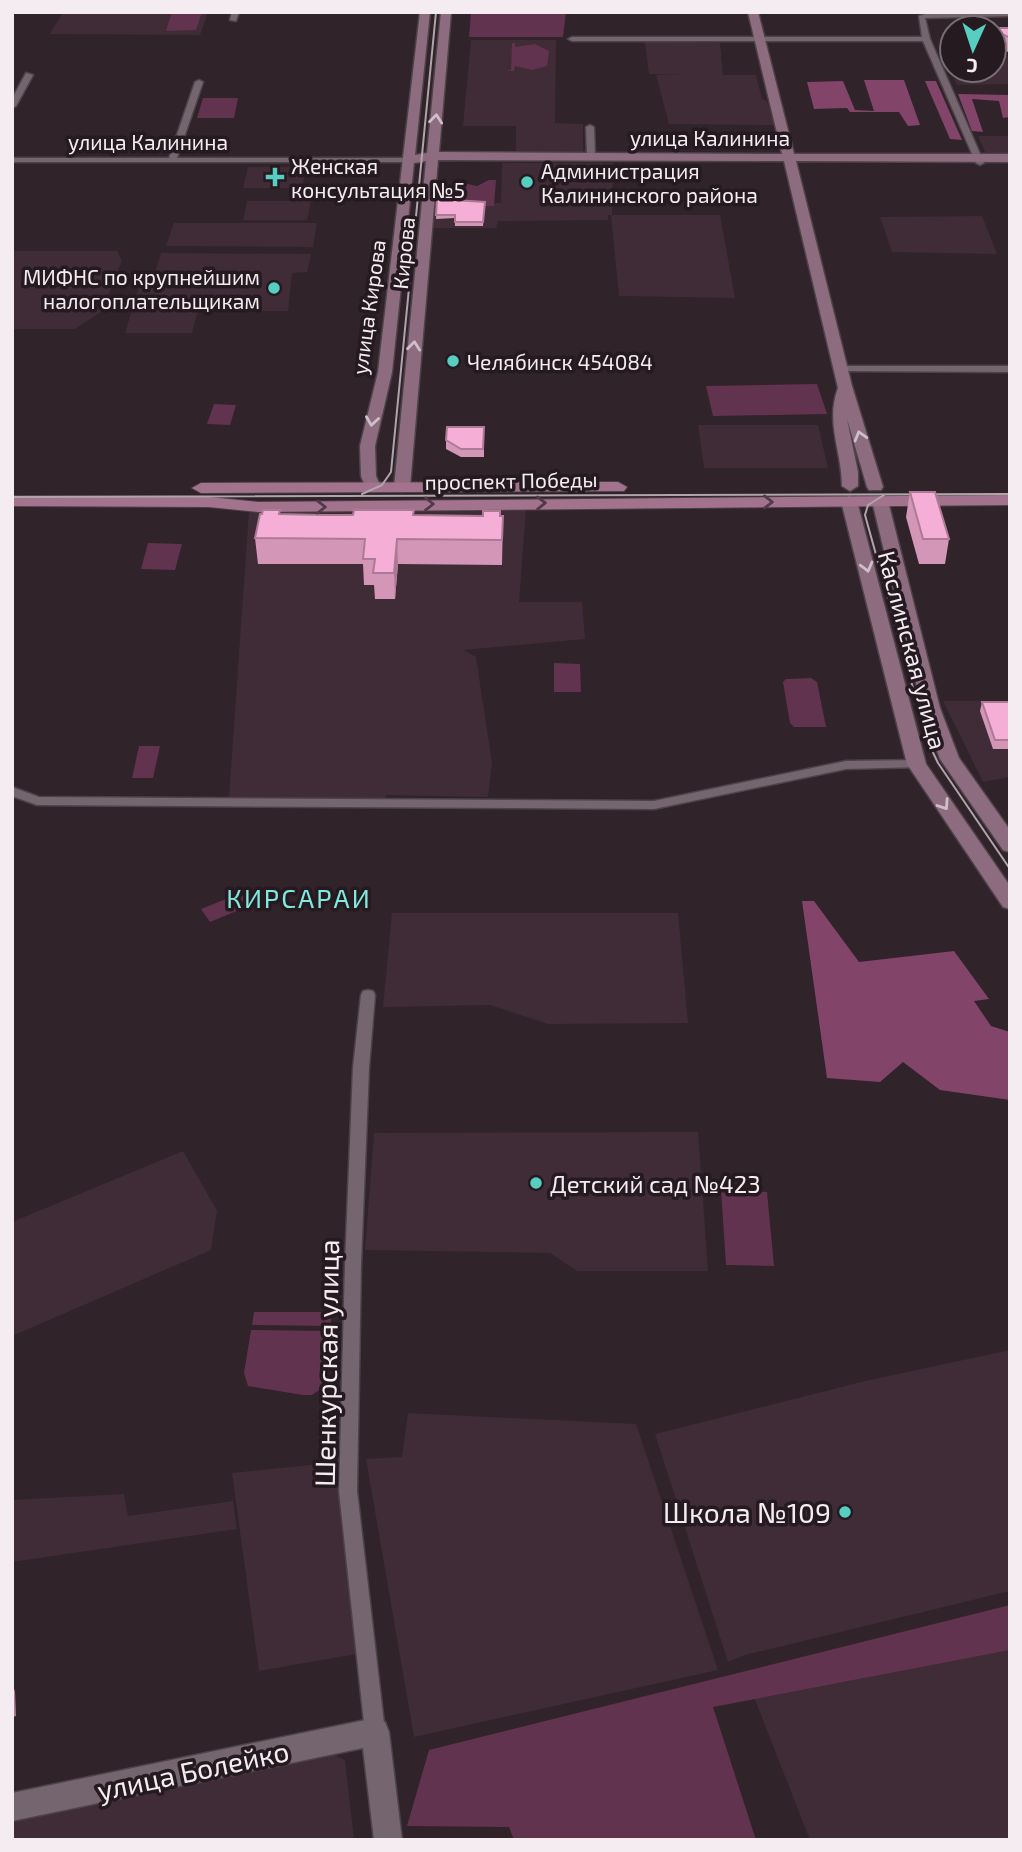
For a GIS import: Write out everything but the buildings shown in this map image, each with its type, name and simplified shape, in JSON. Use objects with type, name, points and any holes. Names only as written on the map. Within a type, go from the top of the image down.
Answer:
[{"type":"main road","name":"улица Кирова","points":[[385,504],[373,488],[366,472],[375,402],[385,372],[425,12]]},
{"type":"main road","name":"Кирова","points":[[402,487],[446,12]]},
{"type":"main road","name":"Каслинская улица","points":[[753,12],[845,386],[877,494],[936,721],[950,759],[1010,845]]},
{"type":"main road","name":"улица Калинина","points":[[410,160],[592,155],[788,159]]},
{"type":"main road","name":"улица Калинина","points":[[432,158],[1010,158]]},
{"type":"main road","name":"улица Калинина","points":[[979,160],[1010,163]]},
{"type":"main road","name":"Каслинская улица","points":[[845,386],[839,425],[850,472],[850,494],[917,764],[1010,902]]},
{"type":"main road","name":"проспект Победы","points":[[877,494],[1010,486]]},
{"type":"main road","name":"проспект Победы","points":[[12,488],[402,487],[877,494],[1010,500]]},
{"type":"main road","points":[[385,504],[402,487]]},
{"type":"main road","name":"проспект Победы","points":[[12,501],[209,502],[258,507],[850,494]]},
{"type":"street","points":[[979,160],[926,38],[921,17],[1010,14]]},
{"type":"street","points":[[572,39],[926,38]]},
{"type":"street","points":[[12,106],[29,75]]},
{"type":"street","points":[[172,160],[199,82]]},
{"type":"street","points":[[590,127],[592,155]]},
{"type":"street","name":"улица Калинина","points":[[12,160],[410,160]]},
{"type":"street","points":[[841,368],[1010,369]]},
{"type":"street","points":[[12,791],[37,801],[654,805],[846,765],[917,764]]},
{"type":"street","name":"Шенкурская улица","points":[[368,995],[361,1068],[353,1254],[348,1491],[374,1732]]},
{"type":"street","points":[[374,1732],[388,1840]]},
{"type":"street","name":"улица Болейко","points":[[12,1807],[374,1732]]},
{"type":"shaded area","points":[[63,12],[208,12],[200,35],[50,34]]},
{"type":"shaded area","points":[[172,12],[202,12],[196,30],[166,31]]},
{"type":"shaded area","points":[[471,12],[566,12],[563,37],[469,37]]},
{"type":"shaded area","points":[[471,40],[556,40],[555,123],[583,124],[583,152],[516,151],[516,126],[463,126]]},
{"type":"shaded area","points":[[645,42],[720,43],[723,75],[756,75],[762,99],[767,101],[774,125],[669,124],[656,75],[687,75],[649,74]]},
{"type":"shaded area","points":[[512,43],[515,43],[515,47],[535,44],[549,51],[547,66],[532,70],[515,66],[514,71],[555,72],[506,71],[511,70]]},
{"type":"shaded area","points":[[1010,56],[1010,84],[957,85],[1008,84]]},
{"type":"shaded area","points":[[864,80],[904,80],[920,125],[908,126],[899,112],[850,112],[847,108],[814,109],[807,82],[843,81],[855,110],[874,111]]},
{"type":"shaded area","points":[[925,81],[936,81],[962,140],[950,139]]},
{"type":"shaded area","points":[[958,94],[1010,95],[1010,117],[1003,118],[999,101],[972,99],[983,132],[972,131]]},
{"type":"shaded area","points":[[203,98],[238,98],[234,118],[197,118]]},
{"type":"shaded area","points":[[978,136],[1010,136],[1010,153],[985,152]]},
{"type":"shaded area","points":[[502,163],[613,163],[612,215],[720,215],[735,298],[619,296],[611,215],[608,215],[608,220],[498,221],[496,228],[434,228],[435,202],[501,203]]},
{"type":"shaded area","name":"Женская консультация №5","points":[[248,167],[306,167],[302,188],[243,188]]},
{"type":"shaded area","points":[[489,180],[496,180],[494,206],[454,206],[453,181],[477,186]]},
{"type":"shaded area","points":[[247,201],[311,201],[307,220],[243,220]]},
{"type":"shaded area","points":[[982,216],[997,254],[892,252],[880,217]]},
{"type":"shaded area","points":[[174,223],[317,223],[313,247],[166,246]]},
{"type":"shaded area","points":[[12,251],[117,251],[122,261],[101,312],[75,329],[12,329]]},
{"type":"shaded area","points":[[161,253],[311,254],[307,272],[292,273],[288,311],[198,311],[192,333],[125,333],[142,277],[205,277],[210,273],[155,272]]},
{"type":"shaded area","points":[[817,384],[827,414],[713,416],[706,386]]},
{"type":"shaded area","points":[[214,404],[236,405],[230,425],[207,424]]},
{"type":"shaded area","points":[[698,425],[818,425],[828,468],[704,468]]},
{"type":"shaded area","points":[[526,509],[519,602],[582,602],[585,639],[464,650],[476,657],[492,763],[488,797],[386,795],[385,801],[229,798],[249,510]]},
{"type":"shaded area","points":[[148,543],[182,544],[175,570],[141,569]]},
{"type":"shaded area","points":[[554,663],[580,664],[581,692],[554,692]]},
{"type":"shaded area","points":[[811,678],[817,682],[826,727],[794,727],[790,723],[783,682],[786,679]]},
{"type":"shaded area","points":[[943,701],[1010,701],[1010,777],[983,782]]},
{"type":"shaded area","points":[[139,746],[160,746],[153,778],[132,778]]},
{"type":"shaded area","points":[[241,893],[251,905],[210,922],[201,909]]},
{"type":"shaded area","points":[[802,901],[814,901],[859,962],[954,951],[989,999],[974,1001],[991,1026],[1010,1032],[1010,1100],[940,1090],[903,1062],[880,1082],[827,1078]]},
{"type":"shaded area","points":[[392,913],[678,913],[688,1023],[548,1024],[490,1005],[383,1007]]},
{"type":"shaded area","name":"Детский сад №423","points":[[698,1132],[708,1271],[577,1271],[550,1253],[365,1250],[374,1133]]},
{"type":"shaded area","points":[[183,1151],[217,1211],[211,1250],[12,1336],[12,1222]]},
{"type":"shaded area","points":[[721,1190],[767,1192],[774,1266],[726,1265]]},
{"type":"shaded area","points":[[254,1312],[331,1312],[331,1326],[252,1325]]},
{"type":"shaded area","points":[[251,1330],[331,1331],[328,1375],[324,1387],[312,1395],[303,1395],[248,1386],[244,1373]]},
{"type":"shaded area","name":"Школа №109","points":[[1010,1350],[1010,1591],[745,1655],[728,1662],[655,1434],[865,1381]]},
{"type":"shaded area","points":[[408,1413],[636,1424],[718,1670],[414,1737],[366,1459],[402,1457]]},
{"type":"shaded area","points":[[338,1462],[362,1653],[259,1671],[232,1473]]},
{"type":"shaded area","points":[[124,1494],[128,1516],[233,1501],[237,1529],[12,1562],[12,1500]]},
{"type":"shaded area","points":[[1010,1605],[1010,1650],[713,1707],[756,1840],[514,1840],[509,1827],[407,1826],[429,1750]]},
{"type":"shaded area","points":[[1010,1637],[1010,1840],[810,1840],[754,1697]]},
{"type":"shaded area","points":[[326,1751],[345,1760],[354,1840],[12,1840],[12,1822]]},
{"type":"tram line","points":[[362,494],[382,485],[391,472],[436,12]]},
{"type":"tram line","points":[[12,497],[1010,494]]},
{"type":"tram line","points":[[884,495],[868,505],[865,515],[928,742],[938,763],[1010,869]]},
{"type":"place","name":"Женская консультация №5","points":[[275,177]]},
{"type":"place","name":"Администрация Калининского района","points":[[527,182]]},
{"type":"place","name":"МИФНС по крупнейшим налогоплательщикам","points":[[274,288]]},
{"type":"place","name":"Челябинск 454084","points":[[453,361]]},
{"type":"place","name":"Детский сад №423","points":[[536,1183]]},
{"type":"place","name":"Школа №109","points":[[845,1512]]},
{"type":"district","name":"КИРСАРАИ","points":[[299,897]]}]
